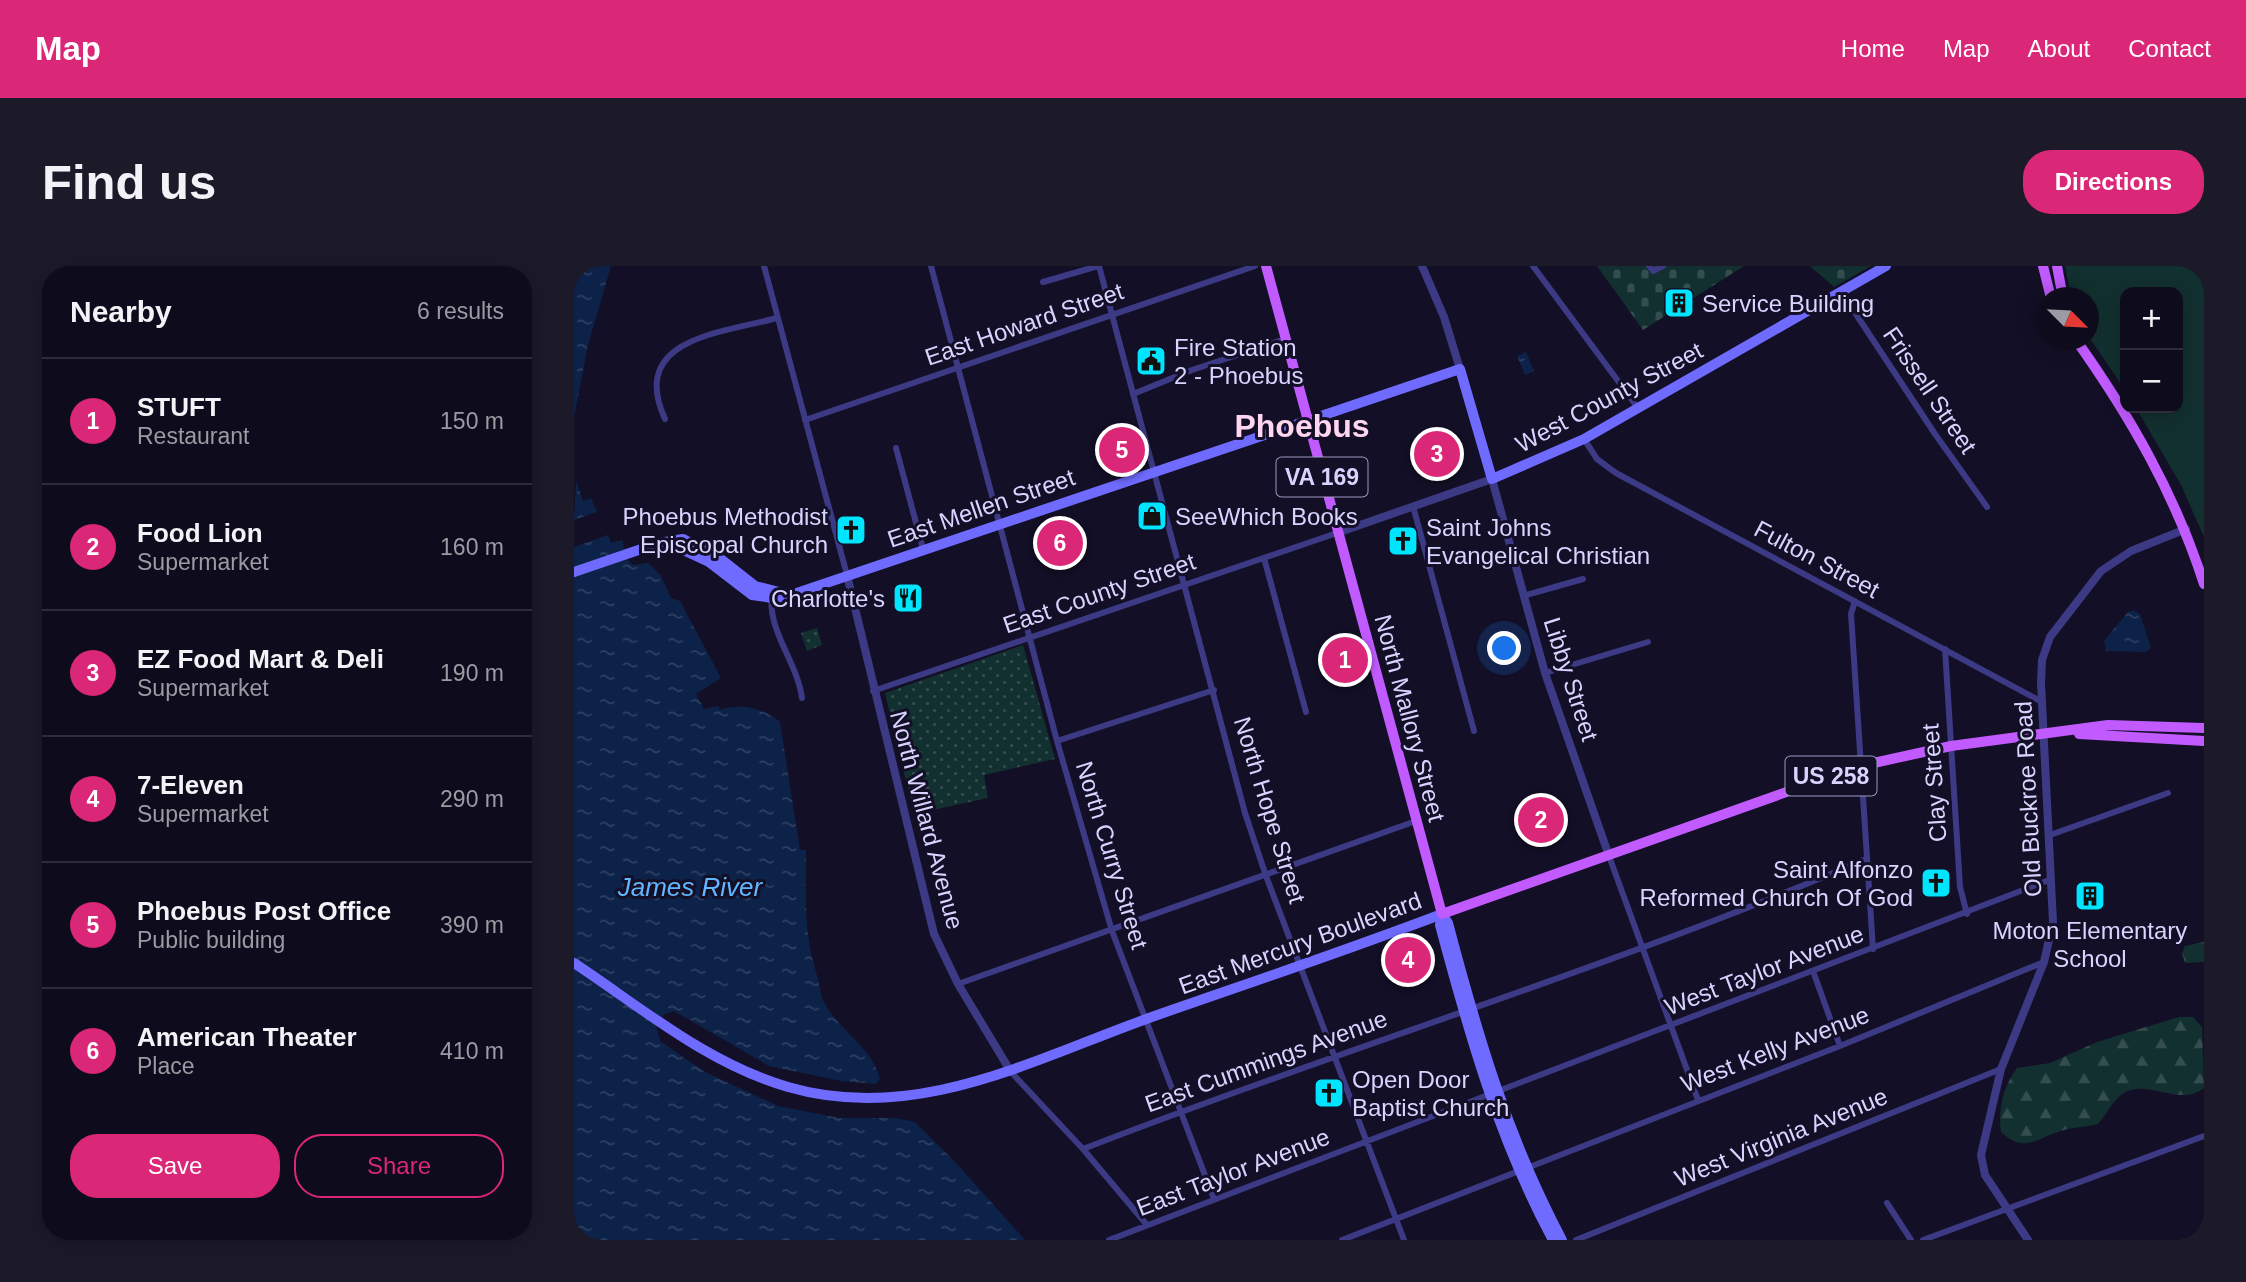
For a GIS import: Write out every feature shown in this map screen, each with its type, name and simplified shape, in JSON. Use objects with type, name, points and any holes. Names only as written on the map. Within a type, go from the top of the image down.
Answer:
[{"type":"main road","name":"VA 169","points":[[1266,266],[1337,533]]},
{"type":"main road","name":"West County Street","points":[[1492,479],[1584,439],[1886,266]]},
{"type":"main road","points":[[2043,266],[2048,287]]},
{"type":"main road","points":[[2057,266],[2061,287]]},
{"type":"main road","points":[[2083,350],[2151,455],[2186,529],[2204,560]]},
{"type":"main road","name":"East Mellen Street","points":[[772,595],[788,594],[847,575],[1460,369]]},
{"type":"main road","name":"Libby Street","points":[[1460,369],[1492,479]]},
{"type":"main road","points":[[2186,529],[2204,584]]},
{"type":"main road","name":"North Mallory Street","points":[[1337,533],[1442,914],[1440,925],[1492,1094],[1553,1240]]},
{"type":"main road","points":[[574,572],[629,553],[683,539],[699,546],[751,584],[772,595]]},
{"type":"main road","name":"East Mercury Boulevard","points":[[574,963],[711,1055],[751,1074],[788,1087],[844,1098],[905,1097],[947,1090],[1011,1072],[1146,1019],[1860,766],[1951,746],[2108,725],[2204,729]]},
{"type":"main road","name":"East Mercury Boulevard","points":[[2062,732],[2204,741]]},
{"type":"main road","name":"North Mallory Street","points":[[1523,1169],[1562,1240]]},
{"type":"street","points":[[764,266],[847,575]]},
{"type":"street","name":"North Curry Street","points":[[932,266],[1057,741],[1112,931],[1214,1199]]},
{"type":"street","points":[[1043,282],[1098,266]]},
{"type":"street","name":"North Hope Street","points":[[1098,266],[1245,813],[1334,1059],[1404,1240]]},
{"type":"street","name":"East Howard Street","points":[[805,420],[1255,266]]},
{"type":"street","name":"Libby Street","points":[[1422,266],[1444,317],[1460,369]]},
{"type":"street","points":[[1533,266],[1638,408]]},
{"type":"street","points":[[1649,266],[1653,271],[1663,266]]},
{"type":"street","name":"Frissell Street","points":[[1842,293],[1987,507]]},
{"type":"street","points":[[665,419],[656,397],[657,379],[662,363],[673,350],[691,342],[777,318]]},
{"type":"street","points":[[1133,394],[1192,370],[1285,339]]},
{"type":"street","name":"Fulton Street","points":[[1584,439],[1597,459],[1615,473],[2042,702]]},
{"type":"street","points":[[896,448],[923,549]]},
{"type":"street","name":"Libby Street","points":[[1492,479],[1545,673],[1698,1100]]},
{"type":"street","name":"West County Street","points":[[1337,533],[1492,479]]},
{"type":"street","points":[[1413,506],[1474,731]]},
{"type":"street","name":"Old Buckroe Road","points":[[2028,1240],[1985,1175],[1981,1155],[2001,1069],[2044,962],[2053,922],[2041,668],[2050,637],[2096,576],[2124,555],[2186,529]]},
{"type":"street","name":"East County Street","points":[[873,691],[1337,533]]},
{"type":"street","points":[[1264,558],[1306,712]]},
{"type":"street","name":"North Willard Avenue","points":[[847,575],[934,934],[958,984],[1011,1072],[1147,1225]]},
{"type":"street","points":[[1523,596],[1583,579]]},
{"type":"street","points":[[772,595],[772,619],[798,677],[802,698]]},
{"type":"street","points":[[1854,601],[1851,614],[1873,949]]},
{"type":"street","points":[[1545,673],[1648,642]]},
{"type":"street","name":"Clay Street","points":[[1945,649],[1960,887],[1967,914]]},
{"type":"street","points":[[1057,741],[1214,690]]},
{"type":"street","points":[[2050,835],[2168,793]]},
{"type":"street","points":[[958,984],[1416,821]]},
{"type":"street","name":"East Cummings Avenue","points":[[1083,1150],[1181,1111],[1334,1059],[1773,898],[1866,859]]},
{"type":"street","name":"West Taylor Avenue","points":[[1492,1094],[2053,879]]},
{"type":"street","name":"West Kelly Avenue","points":[[1342,1240],[2044,962]]},
{"type":"street","points":[[1813,971],[1840,1045]]},
{"type":"street","name":"West Virginia Avenue","points":[[1576,1240],[2001,1069]]},
{"type":"street","name":"East Taylor Avenue","points":[[1109,1240],[1492,1094]]},
{"type":"street","points":[[1923,1240],[2204,1136]]},
{"type":"street","points":[[1887,1203],[1911,1240]]},
{"type":"street","points":[[2195,1240],[2204,1237]]},
{"type":"green space","points":[[1597,266],[1744,266],[1643,330]]},
{"type":"green space","points":[[1810,266],[1871,266],[1834,287]]},
{"type":"green space","points":[[2065,266],[2204,266],[2204,537],[2181,485],[2139,413],[2183,413],[2183,287],[2120,287],[2120,383],[2098,350],[2099,287],[2069,287]]},
{"type":"green space","points":[[817,628],[822,645],[807,651],[801,633]]},
{"type":"green space","points":[[1023,645],[1055,759],[984,775],[988,798],[914,814],[885,693]]},
{"type":"green space","points":[[2204,942],[2204,962],[2185,963],[2182,953],[2185,946]]},
{"type":"green space","points":[[2179,1017],[2193,1017],[2202,1027],[2204,1088],[2183,1095],[2139,1089],[2128,1091],[2116,1100],[2098,1124],[2064,1130],[2032,1142],[2018,1142],[2001,1132],[2003,1098],[2017,1068],[2050,1063],[2097,1042]]},
{"type":"water","points":[[574,266],[611,266],[588,345],[574,417]]},
{"type":"water","points":[[1526,352],[1534,371],[1525,375],[1517,356]]},
{"type":"water","points":[[576,481],[583,501],[591,498],[597,512],[574,520]]},
{"type":"water","name":"James River","points":[[608,535],[611,543],[622,540],[628,560],[633,565],[648,563],[661,576],[671,598],[680,601],[721,678],[696,694],[704,709],[718,706],[720,710],[752,708],[767,713],[780,722],[800,850],[806,850],[808,930],[821,995],[829,1011],[869,1056],[880,1078],[876,1084],[841,1081],[769,1066],[674,1011],[665,1014],[656,1025],[660,1041],[705,1072],[778,1106],[839,1118],[895,1118],[915,1122],[1025,1240],[574,1240],[574,547]]},
{"type":"water","points":[[2134,610],[2140,614],[2151,648],[2146,652],[2106,651],[2104,641],[2128,612]]},
{"type":"place","name":"Service Building","points":[[1679,303]]},
{"type":"place","name":"Fire Station 2 - Phoebus","points":[[1151,361]]},
{"type":"place","name":"Phoebus Post Office","points":[[1122,450]]},
{"type":"place","name":"EZ Food Mart & Deli","points":[[1437,454]]},
{"type":"place","name":"SeeWhich Books","points":[[1152,516]]},
{"type":"place","name":"Phoebus Methodist Episcopal Church","points":[[851,530]]},
{"type":"place","name":"Saint Johns Evangelical Christian","points":[[1403,541]]},
{"type":"place","name":"American Theater","points":[[1060,543]]},
{"type":"place","name":"Charlotte's","points":[[908,598]]},
{"type":"place","name":"STUFT","points":[[1345,660]]},
{"type":"place","name":"Food Lion","points":[[1541,820]]},
{"type":"place","name":"Saint Alfonzo Reformed Church Of God","points":[[1936,883]]},
{"type":"place","name":"Moton Elementary School","points":[[2090,896]]},
{"type":"place","name":"7-Eleven","points":[[1408,960]]},
{"type":"place","name":"Open Door Baptist Church","points":[[1329,1093]]},
{"type":"district","name":"Phoebus","points":[[1302,426]]}]
